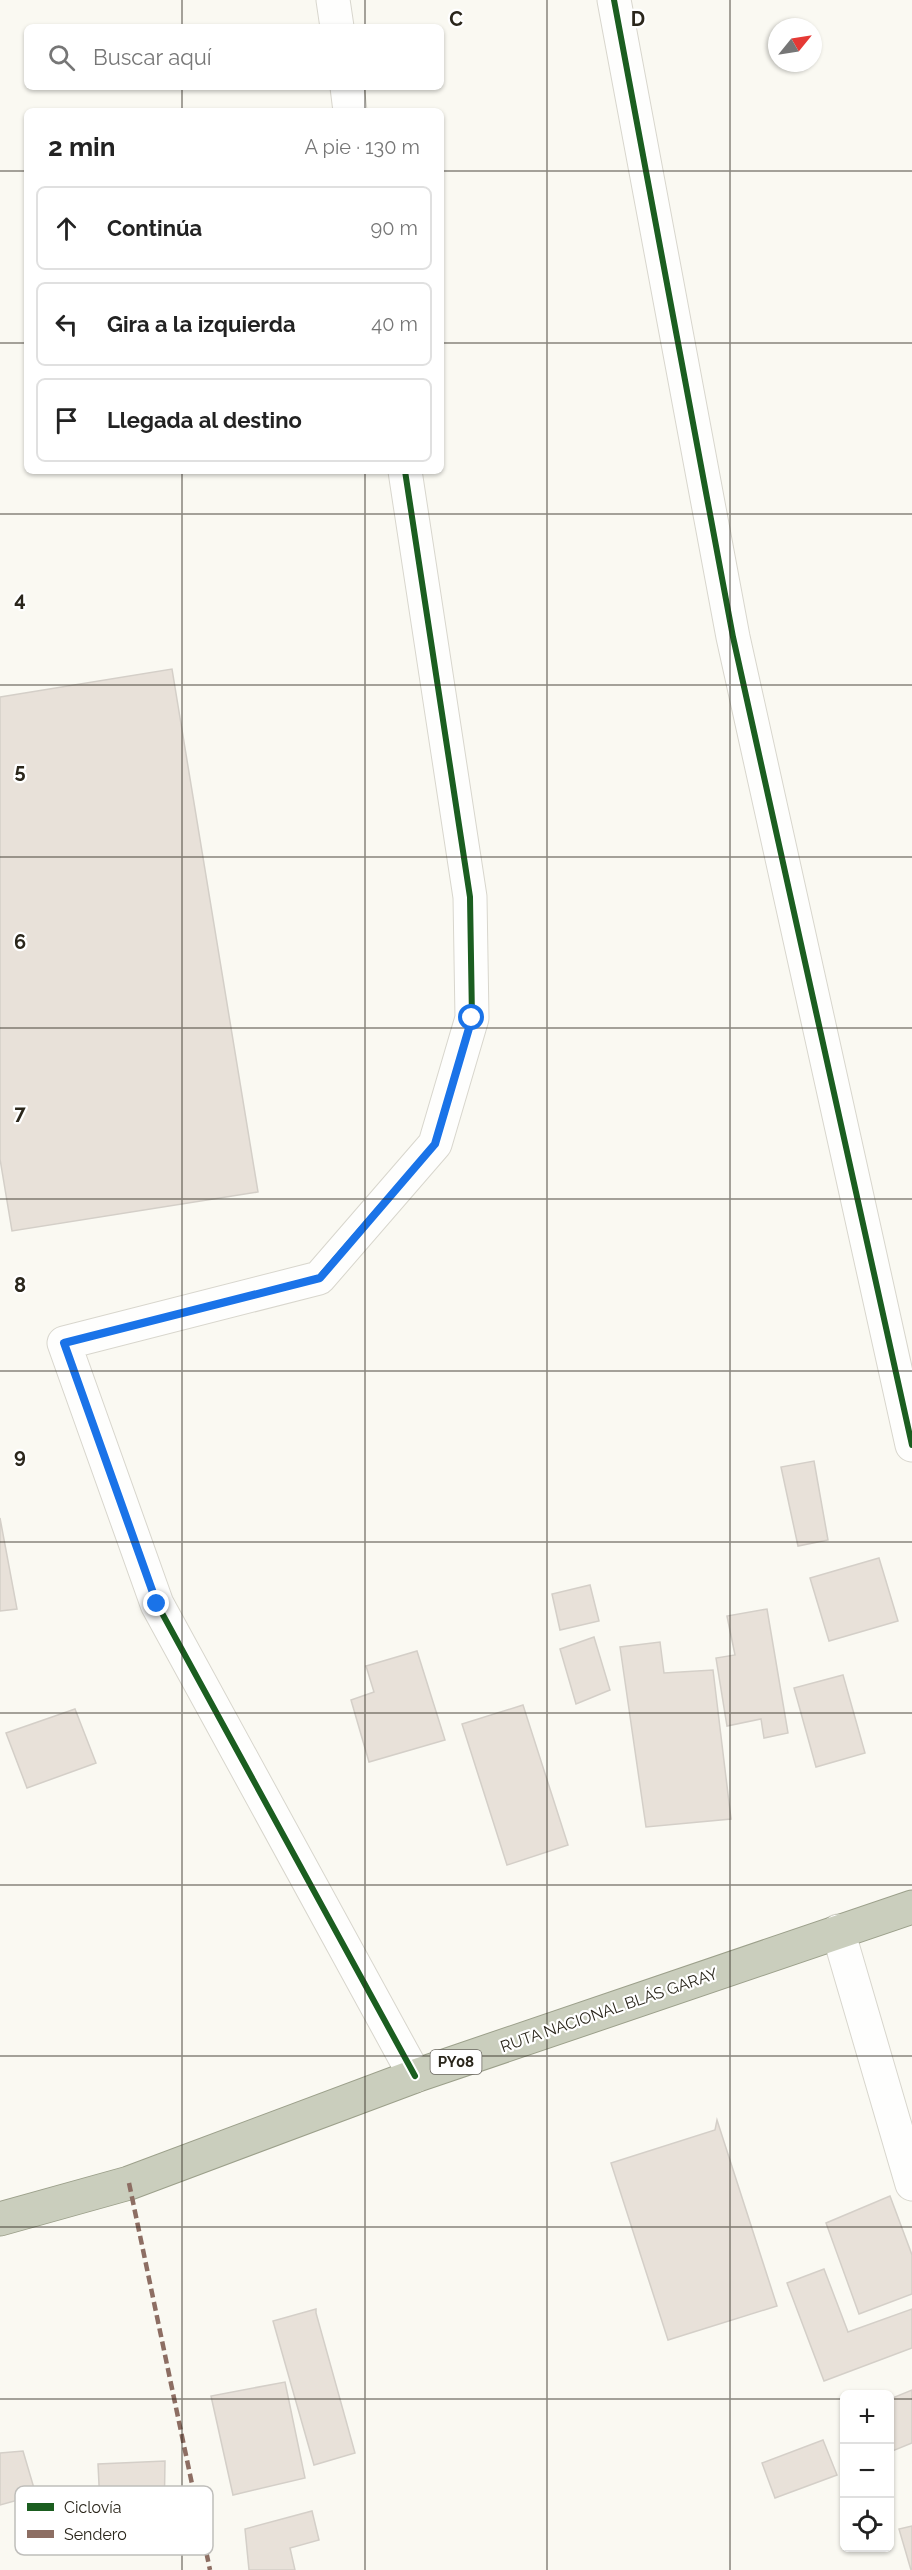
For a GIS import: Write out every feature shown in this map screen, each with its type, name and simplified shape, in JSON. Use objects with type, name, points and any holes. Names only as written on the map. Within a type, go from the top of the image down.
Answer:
[{"type":"highway","name":"RUTA NACIONAL BLÁS GARAY","points":[[0,2219],[129,2183],[415,2076],[912,1907]]},
{"type":"street","points":[[333,0],[337,24]]},
{"type":"street","points":[[614,0],[733,637],[912,1445]]},
{"type":"street","points":[[347,90],[350,108]]},
{"type":"street","points":[[405,474],[470,897],[472,1018],[435,1144],[320,1278],[64,1343],[157,1604],[415,2076]]},
{"type":"street","points":[[838,1931],[912,2184]]},
{"type":"building","points":[[172,669],[258,1192],[12,1231],[0,1159],[0,697]]},
{"type":"building","points":[[814,1461],[828,1540],[798,1546],[781,1467]]},
{"type":"building","points":[[0,1518],[17,1609],[0,1611]]},
{"type":"building","points":[[879,1558],[898,1621],[829,1641],[810,1578]]},
{"type":"building","points":[[590,1585],[599,1621],[560,1630],[552,1594]]},
{"type":"building","points":[[767,1609],[788,1733],[764,1738],[761,1719],[727,1726],[716,1658],[735,1655],[727,1616]]},
{"type":"building","points":[[594,1637],[610,1690],[576,1704],[560,1649]]},
{"type":"building","points":[[660,1642],[664,1673],[713,1670],[731,1819],[646,1827],[620,1647]]},
{"type":"building","points":[[417,1651],[445,1740],[369,1762],[351,1700],[374,1692],[366,1666]]},
{"type":"building","points":[[843,1675],[865,1753],[816,1767],[794,1688]]},
{"type":"building","points":[[523,1705],[568,1845],[507,1865],[462,1724]]},
{"type":"building","points":[[75,1709],[96,1763],[27,1788],[6,1733]]},
{"type":"building","points":[[717,2120],[777,2306],[668,2340],[611,2163],[715,2130]]},
{"type":"building","points":[[890,2196],[912,2255],[912,2294],[859,2314],[826,2223]]},
{"type":"building","points":[[824,2269],[848,2332],[912,2309],[912,2348],[824,2381],[787,2283]]},
{"type":"building","points":[[316,2309],[355,2453],[314,2465],[273,2321]]},
{"type":"building","points":[[285,2382],[305,2478],[233,2495],[211,2396]]},
{"type":"building","points":[[912,2390],[912,2443],[894,2450],[894,2444],[894,2397]]},
{"type":"building","points":[[823,2440],[837,2475],[775,2498],[762,2463]]},
{"type":"building","points":[[23,2451],[33,2486],[15,2486],[15,2501],[0,2505],[0,2453]]},
{"type":"building","points":[[165,2461],[165,2486],[99,2486],[98,2464]]},
{"type":"building","points":[[312,2511],[319,2540],[290,2548],[295,2570],[249,2570],[245,2529]]},
{"type":"building","points":[[912,2526],[912,2570],[911,2570],[899,2529]]},
{"type":"marked path","points":[[129,2183],[192,2486]]},
{"type":"marked path","points":[[207,2555],[210,2570]]},
{"type":"cycle path","points":[[614,0],[733,637],[912,1445]]},
{"type":"cycle path","points":[[405,474],[470,897],[472,1018],[435,1144],[319,1278],[64,1343],[157,1604],[415,2076]]},
{"type":"route","points":[[157,1604],[64,1343],[320,1278],[435,1144],[472,1018]]}]
